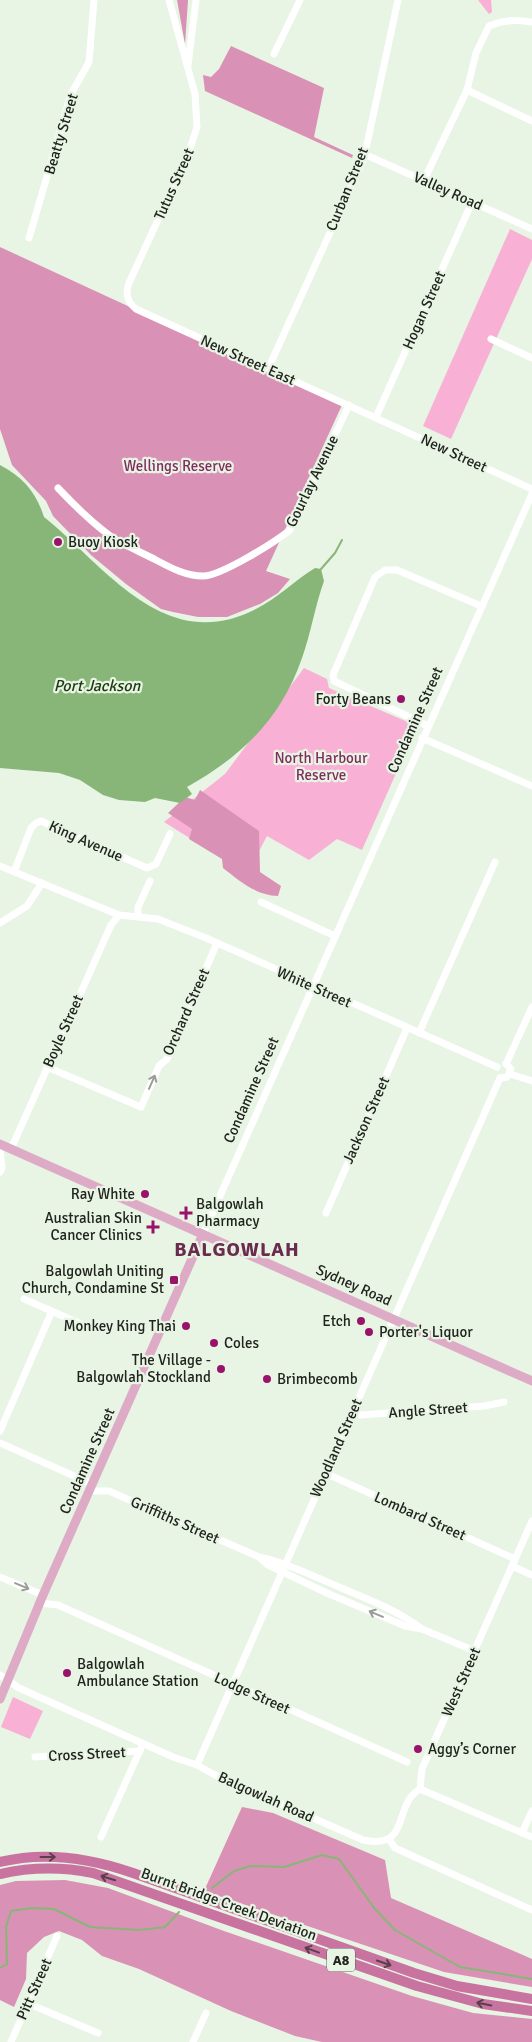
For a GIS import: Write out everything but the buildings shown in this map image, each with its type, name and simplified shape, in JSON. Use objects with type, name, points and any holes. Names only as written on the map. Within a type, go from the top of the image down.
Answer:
[{"type":"highway","name":"Burnt Bridge Creek Deviation","points":[[2,1861],[30,1857],[64,1857],[112,1866],[422,1976],[472,1989],[532,1999]]},
{"type":"highway","name":"Burnt Bridge Creek Deviation","points":[[0,1874],[42,1868],[74,1869],[93,1873],[416,1986],[483,2004],[532,2011]]},
{"type":"main road","name":"Sydney Road","points":[[0,1144],[532,1381]]},
{"type":"main road","name":"Condamine Street","points":[[0,1699],[4,1677],[42,1599],[203,1234]]},
{"type":"street","name":"Beatty Street","points":[[29,238],[71,94],[89,62],[94,0]]},
{"type":"street","points":[[169,0],[188,67]]},
{"type":"street","points":[[188,67],[196,0]]},
{"type":"street","points":[[274,54],[300,0]]},
{"type":"street","name":"Curban Street","points":[[268,369],[364,154],[398,0]]},
{"type":"street","points":[[424,180],[467,90],[476,53],[489,26],[500,21],[519,20],[532,22]]},
{"type":"street","name":"Tutus Street","points":[[127,296],[129,283],[195,136],[197,111],[188,67]]},
{"type":"street","points":[[467,90],[532,121]]},
{"type":"street","name":"Valley Road","points":[[364,154],[532,229]]},
{"type":"street","name":"Hogan Street","points":[[376,417],[472,202]]},
{"type":"street","name":"New Street East","points":[[127,296],[130,303],[136,309],[376,417]]},
{"type":"street","points":[[491,339],[532,358]]},
{"type":"street","name":"Gourlay Avenue","points":[[58,488],[82,513],[110,536],[175,570],[189,575],[204,576],[233,565],[290,530],[349,405]]},
{"type":"street","name":"New Street","points":[[376,417],[532,489]]},
{"type":"street","name":"Condamine Street","points":[[203,1234],[532,494]]},
{"type":"street","points":[[428,726],[338,685],[334,681],[333,675],[375,577],[385,570],[397,570],[481,606]]},
{"type":"street","points":[[422,738],[532,786]]},
{"type":"street","name":"King Avenue","points":[[14,872],[32,828],[41,821],[146,868],[156,864],[170,834]]},
{"type":"street","points":[[420,1033],[496,862]]},
{"type":"street","name":"White Street","points":[[0,866],[119,915],[158,919],[217,943],[497,1068]]},
{"type":"street","points":[[138,917],[138,907],[150,881]]},
{"type":"street","points":[[0,923],[27,906],[42,883]]},
{"type":"street","points":[[261,902],[335,936]]},
{"type":"street","name":"Boyle Street","points":[[11,1149],[111,925],[119,915]]},
{"type":"street","name":"Orchard Street","points":[[48,1067],[141,1107],[160,1066],[167,1059],[217,943]]},
{"type":"street","points":[[506,1064],[532,1007]]},
{"type":"street","name":"Jackson Street","points":[[326,1213],[407,1028]]},
{"type":"street","points":[[502,1063],[506,1064],[511,1069],[510,1074],[507,1077],[500,1078],[496,1073],[497,1068],[502,1063]]},
{"type":"street","points":[[510,1074],[532,1081]]},
{"type":"street","name":"Woodland Street","points":[[198,1765],[500,1078]]},
{"type":"street","points":[[0,1149],[1,1170]]},
{"type":"street","points":[[24,1299],[81,1324]]},
{"type":"street","points":[[0,1431],[52,1311]]},
{"type":"street","name":"Angle Street","points":[[353,1411],[361,1415],[484,1406],[504,1402]]},
{"type":"street","name":"Griffiths Street","points":[[0,1443],[91,1487],[108,1491],[260,1557],[285,1564],[410,1620],[422,1629]]},
{"type":"street","name":"Lombard Street","points":[[325,1474],[513,1563],[532,1575]]},
{"type":"street","name":"West Street","points":[[389,1839],[396,1831],[409,1799],[420,1789],[420,1773],[532,1522]]},
{"type":"street","name":"Griffiths Street","points":[[260,1557],[268,1565],[282,1572],[405,1626],[422,1629],[475,1651]]},
{"type":"street","name":"Lodge Street","points":[[0,1577],[42,1599],[407,1762]]},
{"type":"street","name":"Balgowlah Road","points":[[4,1677],[19,1688],[173,1757],[198,1765],[215,1775],[363,1840],[374,1842],[389,1839]]},
{"type":"street","points":[[101,1837],[143,1743]]},
{"type":"street","name":"Cross Street","points":[[35,1757],[140,1751]]},
{"type":"street","points":[[420,1789],[532,1837]]},
{"type":"street","points":[[522,1833],[532,1811]]},
{"type":"street","points":[[389,1839],[395,1848],[532,1910]]},
{"type":"street","name":"Pitt Street","points":[[11,2042],[57,1936]]},
{"type":"street","points":[[27,2003],[98,2033]]},
{"type":"street","points":[[193,2042],[206,2013]]},
{"type":"green space","points":[[177,0],[188,0],[185,44]]},
{"type":"green space","points":[[478,0],[491,0],[492,12],[489,14]]},
{"type":"green space","points":[[231,46],[324,88],[314,137],[353,155],[352,158],[205,91],[203,75],[211,77],[219,69]]},
{"type":"green space","points":[[510,229],[532,240],[532,259],[451,439],[423,426]]},
{"type":"green space","name":"Wellings Reserve","points":[[0,247],[342,405],[266,571],[290,579],[278,593],[260,604],[227,617],[198,617],[161,609],[126,584],[91,555],[53,516],[46,501],[12,465],[0,429]]},
{"type":"green space","name":"North Harbour Reserve","points":[[304,668],[327,679],[329,688],[417,726],[362,850],[337,839],[309,860],[267,836],[247,874],[164,822],[225,774]]},
{"type":"green space","points":[[200,790],[259,831],[260,872],[281,886],[278,896],[255,890],[236,878],[223,868],[222,859],[189,839],[192,829],[168,813],[185,797],[195,800]]},
{"type":"green space","points":[[13,1697],[43,1711],[30,1739],[1,1727]]},
{"type":"green space","points":[[242,1807],[273,1813],[385,1860],[391,1898],[532,1959],[532,1987],[444,1972],[204,1891]]},
{"type":"green space","points":[[65,1880],[108,1888],[224,1931],[412,1996],[473,2013],[532,2019],[532,2042],[322,2042],[295,2036],[231,2011],[139,1969],[102,1956],[82,1940],[59,1931],[44,1937],[27,1953],[26,1979],[14,2007],[0,2000],[0,1885],[16,1881]]},
{"type":"water","name":"Port Jackson","points":[[0,465],[28,486],[37,500],[44,517],[90,559],[139,599],[165,614],[193,621],[223,621],[256,609],[272,600],[315,568],[321,569],[324,581],[308,639],[293,680],[283,700],[257,734],[242,749],[187,787],[192,794],[180,803],[155,798],[145,802],[119,800],[103,795],[80,780],[59,773],[0,768]]},
{"type":"waterway","points":[[321,569],[335,553],[342,540]]},
{"type":"waterway","points":[[212,1888],[234,1871],[250,1866],[284,1867],[322,1855],[339,1859],[375,1909],[395,1930],[460,1967],[532,1979]]},
{"type":"waterway","points":[[0,1968],[7,1964],[6,1927],[11,1911],[32,1908],[54,1909],[90,1927],[139,1930],[165,1927],[179,1912]]},
{"type":"place","name":"Buoy Kiosk","points":[[58,542]]},
{"type":"place","name":"Forty Beans","points":[[401,699]]},
{"type":"place","name":"Ray White","points":[[145,1194]]},
{"type":"place","name":"Balgowlah Pharmacy","points":[[186,1213]]},
{"type":"place","name":"Australian Skin Cancer Clinics","points":[[153,1227]]},
{"type":"place","name":"Balgowlah Uniting Church, Condamine St","points":[[174,1280]]},
{"type":"place","name":"Etch","points":[[361,1321]]},
{"type":"place","name":"Monkey King Thai","points":[[186,1326]]},
{"type":"place","name":"Porter's Liquor","points":[[369,1332]]},
{"type":"place","name":"Coles","points":[[214,1343]]},
{"type":"place","name":"The Village - Balgowlah Stockland","points":[[221,1369]]},
{"type":"place","name":"Brimbecomb","points":[[267,1379]]},
{"type":"place","name":"Balgowlah Ambulance Station","points":[[67,1673]]},
{"type":"place","name":"Aggy’s Corner","points":[[418,1749]]},
{"type":"district","name":"BALGOWLAH","points":[[237,1249]]}]
